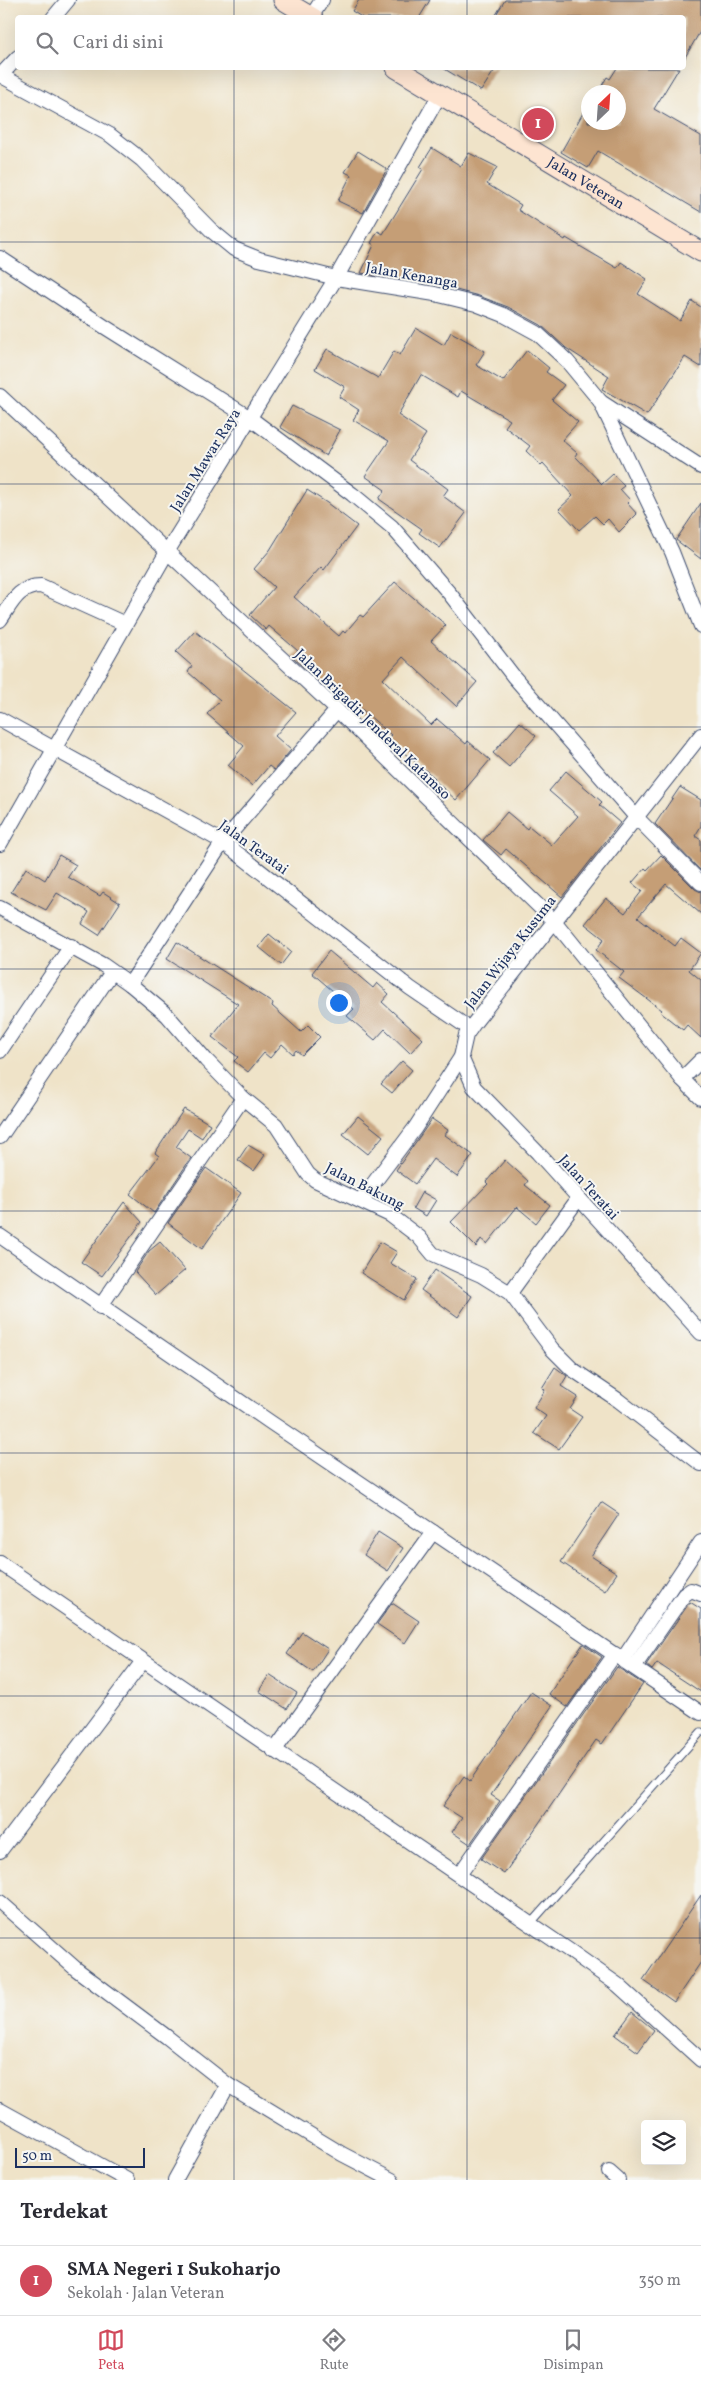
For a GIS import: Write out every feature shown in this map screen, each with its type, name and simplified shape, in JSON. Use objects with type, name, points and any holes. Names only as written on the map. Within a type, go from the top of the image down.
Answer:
[{"type":"main road","points":[[283,0],[309,15]]},
{"type":"main road","name":"Jalan Veteran","points":[[399,70],[701,252]]},
{"type":"street","points":[[56,15],[68,0]]},
{"type":"street","points":[[313,15],[322,0]]},
{"type":"street","points":[[0,75],[15,60]]},
{"type":"street","name":"Jalan Kenanga","points":[[0,75],[110,135],[142,160],[212,231],[234,248],[259,259],[336,278],[435,294],[476,304],[504,315],[537,333],[567,361],[600,401],[672,552],[701,626]]},
{"type":"street","name":"Jalan Mawar Raya","points":[[0,844],[167,552],[336,278],[440,94]]},
{"type":"street","points":[[0,258],[105,327],[250,418],[352,494],[392,527],[450,594],[514,677],[636,817],[701,883]]},
{"type":"street","name":"Jalan Brigadir Jenderal Katamso","points":[[0,396],[336,710],[555,922],[682,1079],[701,1098]]},
{"type":"street","points":[[600,401],[701,467]]},
{"type":"street","points":[[0,620],[21,590],[31,586],[41,586],[125,624]]},
{"type":"street","points":[[130,984],[223,842],[336,710]]},
{"type":"street","name":"Jalan Teratai","points":[[0,719],[223,842],[410,988],[470,1029]]},
{"type":"street","name":"Jalan Wijaya Kusuma","points":[[361,1200],[414,1128],[461,1057],[466,1035],[470,1029],[701,734]]},
{"type":"street","name":"Jalan Bakung","points":[[0,908],[70,946],[130,984],[168,1015],[206,1060],[243,1098],[276,1125],[287,1139],[308,1174],[315,1180],[390,1215],[409,1228],[433,1254],[480,1275],[510,1293],[552,1348],[572,1369],[618,1400],[701,1464]]},
{"type":"street","points":[[0,1051],[70,946]]},
{"type":"street","points":[[0,1138],[112,972]]},
{"type":"street","name":"Jalan Teratai","points":[[461,1057],[474,1087],[538,1153],[700,1331]]},
{"type":"street","points":[[682,1079],[701,1060]]},
{"type":"street","points":[[100,1307],[243,1098]]},
{"type":"street","points":[[510,1293],[578,1199]]},
{"type":"street","points":[[0,1236],[100,1307],[701,1713]]},
{"type":"street","points":[[274,1750],[433,1532]]},
{"type":"street","points":[[458,1875],[624,1660],[701,1542]]},
{"type":"street","points":[[0,1563],[618,1985],[701,2060]]},
{"type":"street","points":[[624,1660],[684,1594],[691,1590],[701,1594]]},
{"type":"street","points":[[0,1851],[143,1660]]},
{"type":"street","points":[[0,1902],[76,1969],[228,2085],[342,2154],[392,2180]]},
{"type":"street","points":[[175,2180],[228,2085]]},
{"type":"street","points":[[0,2110],[127,2180]]},
{"type":"lane","points":[[530,1924],[701,1732]]},
{"type":"building","points":[[359,0],[430,0],[421,15],[358,15],[352,11]]},
{"type":"building","points":[[505,0],[701,0],[701,30],[686,56],[686,15],[496,15]]},
{"type":"building","points":[[446,70],[495,70],[481,91]]},
{"type":"building","points":[[616,70],[678,70],[654,109],[701,136],[701,212],[598,151],[588,168],[561,152],[581,116],[581,130],[626,130],[626,85],[602,85],[607,77],[610,79]]},
{"type":"building","points":[[432,148],[461,166],[469,153],[497,167],[487,184],[521,205],[518,210],[565,240],[566,238],[617,268],[621,262],[647,279],[638,294],[680,321],[692,301],[701,307],[701,367],[685,357],[647,415],[602,389],[609,376],[566,348],[541,325],[508,307],[479,296],[445,287],[416,274],[412,281],[361,273],[374,245],[371,243],[378,231],[383,234],[423,169],[420,167]]},
{"type":"building","points":[[358,151],[387,169],[363,213],[338,201],[351,175],[345,172]]},
{"type":"building","points":[[416,328],[444,345],[451,332],[485,351],[476,365],[503,381],[527,350],[549,368],[546,372],[564,385],[552,400],[578,422],[562,440],[577,453],[575,456],[602,484],[613,474],[624,486],[620,489],[630,500],[627,503],[637,514],[619,532],[608,519],[603,524],[595,516],[579,530],[559,509],[573,496],[543,463],[541,465],[526,451],[530,446],[505,427],[510,420],[461,391],[458,397],[421,375],[398,415],[426,434],[409,460],[448,489],[443,496],[466,513],[440,548],[419,533],[422,529],[379,499],[385,490],[365,476],[389,441],[353,420],[359,410],[339,397],[345,387],[315,369],[327,349],[378,378],[394,351],[400,355]]},
{"type":"building","points":[[292,406],[340,430],[326,456],[280,427]]},
{"type":"building","points":[[307,490],[357,526],[324,570],[321,567],[294,597],[339,636],[343,631],[345,633],[360,615],[363,617],[395,582],[446,625],[431,641],[477,682],[456,706],[403,657],[383,679],[431,725],[437,719],[466,744],[468,741],[490,760],[456,800],[434,780],[435,778],[387,739],[391,735],[359,707],[356,710],[326,685],[325,687],[293,657],[298,651],[269,626],[266,630],[250,615],[274,587],[254,569],[270,550]]},
{"type":"building","points":[[701,503],[701,559],[676,540]]},
{"type":"building","points":[[195,631],[296,712],[275,736],[291,750],[274,770],[269,766],[252,786],[228,765],[244,746],[207,714],[220,700],[188,672],[192,666],[176,652]]},
{"type":"building","points":[[520,722],[536,736],[509,767],[493,753]]},
{"type":"building","points":[[566,771],[602,802],[599,805],[620,823],[562,897],[506,849],[501,855],[483,840],[507,812],[527,829],[529,826],[552,845],[578,816],[549,791]]},
{"type":"building","points":[[680,787],[701,800],[701,826],[695,836],[701,840],[701,871],[655,824]]},
{"type":"building","points":[[59,855],[76,865],[68,877],[100,896],[103,892],[120,903],[99,935],[82,924],[89,912],[57,893],[46,910],[11,892],[26,868],[45,880]]},
{"type":"building","points":[[661,855],[695,889],[701,892],[701,914],[666,884],[638,917],[675,946],[681,938],[701,953],[689,970],[701,980],[701,1038],[687,1025],[683,1030],[660,1012],[662,1010],[619,978],[624,972],[596,950],[604,939],[585,924],[606,898],[625,913],[642,891],[632,883],[645,868],[647,870]]},
{"type":"building","points":[[269,934],[291,952],[281,965],[259,947]]},
{"type":"building","points":[[177,942],[273,1003],[272,1006],[301,1032],[308,1025],[320,1037],[302,1055],[296,1050],[293,1054],[282,1044],[270,1058],[264,1053],[248,1072],[234,1061],[238,1057],[212,1037],[238,1004],[167,959]]},
{"type":"building","points":[[329,951],[373,988],[377,983],[389,994],[382,1002],[423,1039],[410,1053],[385,1029],[375,1040],[347,1016],[354,1009],[312,973]]},
{"type":"building","points":[[402,1061],[412,1070],[392,1093],[381,1084]]},
{"type":"building","points":[[184,1109],[210,1124],[202,1138],[188,1129],[176,1147],[191,1158],[154,1213],[130,1194],[159,1156],[155,1153]]},
{"type":"building","points":[[358,1116],[383,1136],[368,1154],[343,1134]]},
{"type":"building","points":[[432,1119],[448,1130],[445,1135],[473,1155],[457,1177],[433,1159],[415,1184],[396,1170]]},
{"type":"building","points":[[248,1145],[265,1155],[254,1171],[238,1160]]},
{"type":"building","points":[[505,1160],[528,1181],[525,1185],[550,1205],[536,1223],[517,1207],[487,1244],[481,1239],[476,1247],[451,1222],[488,1184],[486,1182]]},
{"type":"building","points":[[206,1168],[241,1193],[202,1249],[168,1223]]},
{"type":"building","points":[[422,1192],[436,1200],[426,1216],[413,1208]]},
{"type":"building","points":[[124,1202],[142,1222],[102,1276],[81,1262]]},
{"type":"building","points":[[160,1242],[185,1270],[156,1295],[135,1272],[149,1251]]},
{"type":"building","points":[[380,1242],[397,1252],[390,1263],[417,1279],[404,1300],[361,1273]]},
{"type":"building","points":[[435,1270],[472,1296],[458,1317],[421,1290]]},
{"type":"building","points":[[555,1367],[567,1376],[561,1386],[578,1397],[570,1409],[582,1417],[559,1449],[534,1433],[546,1416],[534,1408],[545,1390],[542,1388]]},
{"type":"building","points":[[601,1502],[619,1514],[591,1556],[617,1573],[605,1591],[561,1562]]},
{"type":"building","points":[[378,1532],[403,1548],[388,1571],[364,1555]]},
{"type":"building","points":[[690,1602],[701,1609],[701,1692],[657,1663],[652,1670],[646,1665]]},
{"type":"building","points":[[392,1603],[419,1621],[405,1643],[377,1624]]},
{"type":"building","points":[[302,1632],[328,1649],[313,1672],[287,1654]]},
{"type":"building","points":[[583,1644],[602,1657],[567,1707],[549,1694]]},
{"type":"building","points":[[617,1667],[643,1684],[602,1744],[596,1740],[504,1874],[481,1859]]},
{"type":"building","points":[[269,1675],[297,1693],[287,1709],[259,1691]]},
{"type":"building","points":[[531,1692],[552,1706],[491,1795],[500,1801],[470,1844],[452,1832],[462,1818],[443,1806],[464,1776],[470,1781]]},
{"type":"building","points":[[701,1895],[701,1962],[674,2002],[643,1980]]},
{"type":"building","points":[[632,2012],[654,2030],[638,2052],[615,2035]]},
{"type":"place","name":"SMA Negeri 1 Sukoharjo","points":[[538,124]]}]
